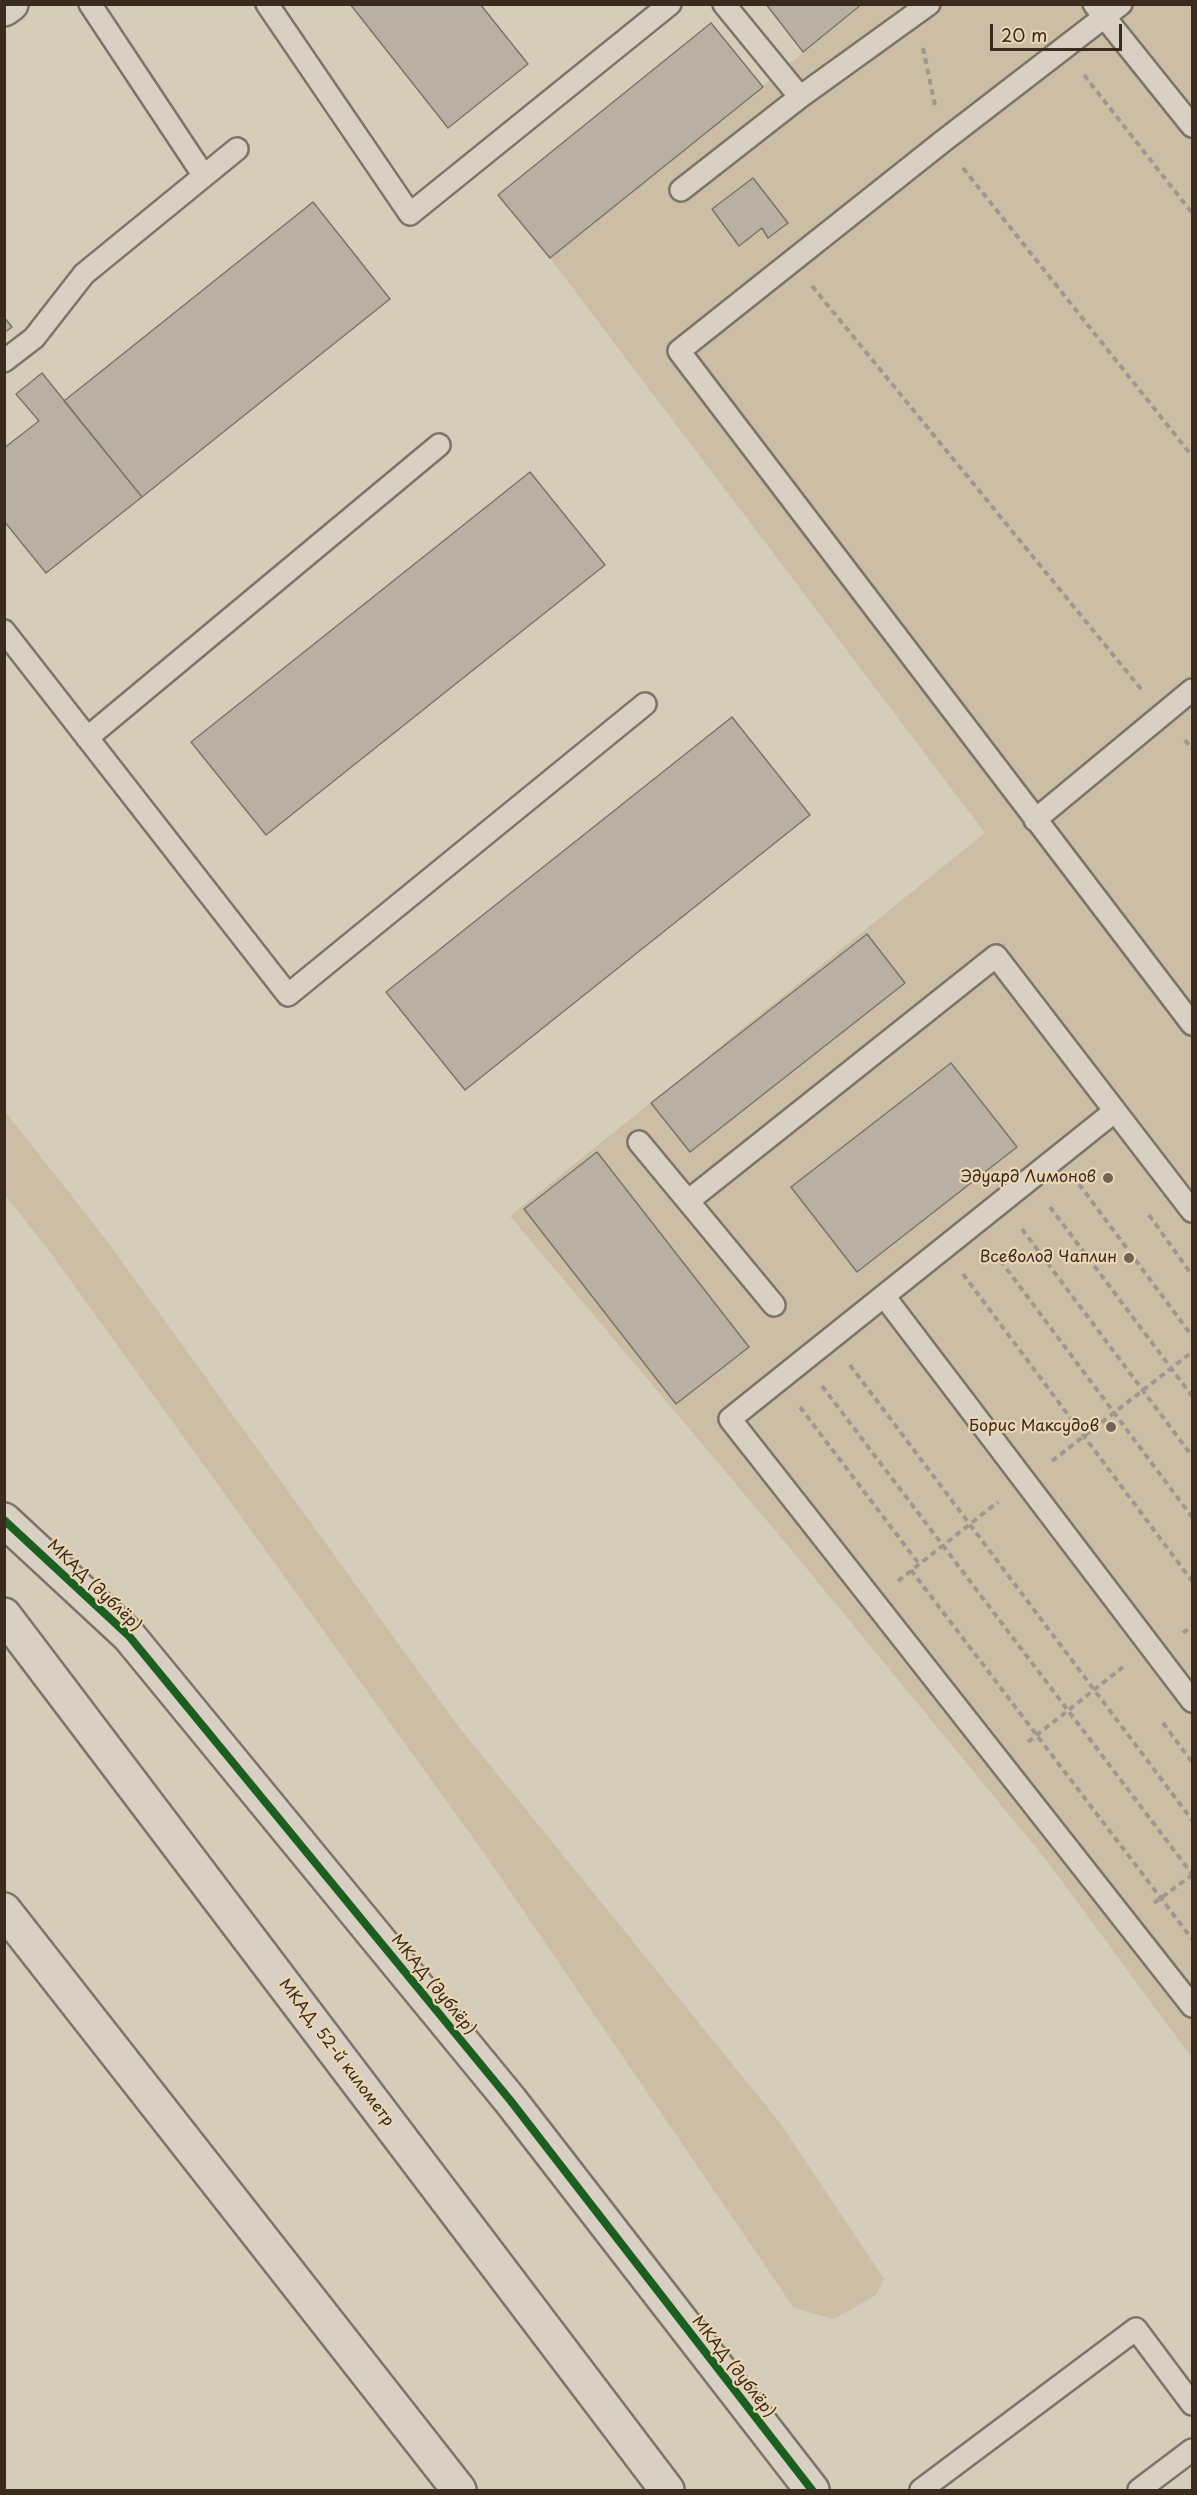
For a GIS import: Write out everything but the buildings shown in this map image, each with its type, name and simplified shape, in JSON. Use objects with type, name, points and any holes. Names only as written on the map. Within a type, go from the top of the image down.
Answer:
[{"type":"main road","points":[[4,9],[11,4]]},
{"type":"main road","name":"МКАД (дублёр)","points":[[4,1520],[136,1645],[510,2100],[812,2490]]},
{"type":"main road","name":"МКАД, 52-й километр","points":[[4,1615],[667,2490]]},
{"type":"main road","points":[[4,1910],[459,2490]]},
{"type":"lane","points":[[90,4],[204,176]]},
{"type":"lane","points":[[267,4],[410,214],[670,4]]},
{"type":"lane","points":[[724,4],[800,97]]},
{"type":"lane","points":[[1192,126],[1107,8],[1064,50],[942,142],[679,351],[1192,1024]]},
{"type":"lane","points":[[681,190],[800,97],[923,9]]},
{"type":"lane","points":[[4,361],[34,338],[84,274],[237,149]]},
{"type":"lane","points":[[87,738],[439,445]]},
{"type":"lane","points":[[4,631],[288,995],[645,704]]},
{"type":"lane","points":[[1035,820],[1192,690]]},
{"type":"lane","points":[[688,1201],[996,956],[1192,1211]]},
{"type":"lane","points":[[1115,1111],[730,1419],[1192,2006]]},
{"type":"lane","points":[[639,1142],[774,1305]]},
{"type":"lane","points":[[884,1296],[1192,1701]]},
{"type":"lane","points":[[921,2490],[1136,2329],[1192,2404]]},
{"type":"lane","points":[[1139,2490],[1192,2450]]},
{"type":"path","points":[[923,9],[942,142],[1192,456]]},
{"type":"path","points":[[1064,50],[1192,213]]},
{"type":"path","points":[[791,261],[1162,714]]},
{"type":"path","points":[[1059,1157],[1192,1336]]},
{"type":"path","points":[[1029,1180],[1192,1396]]},
{"type":"path","points":[[1002,1202],[1192,1456]]},
{"type":"path","points":[[974,1225],[1192,1517]]},
{"type":"path","points":[[943,1249],[1192,1581]]},
{"type":"path","points":[[831,1339],[1192,1820]]},
{"type":"path","points":[[803,1361],[1192,1874],[1127,1923]]},
{"type":"path","points":[[779,1380],[919,1564]]},
{"type":"path","points":[[911,1570],[1192,1939]]},
{"type":"path","points":[[1002,1763],[1150,1646]]},
{"type":"shaded area","points":[[862,5],[1192,5],[1192,2058],[1047,1861],[789,1547],[510,1216],[985,833],[550,258]]},
{"type":"shaded area","points":[[4,1110],[107,1241],[455,1722],[780,2123],[884,2279],[876,2295],[834,2319],[794,2308],[484,1853],[50,1252],[5,1195]]},
{"type":"cycle path","points":[[4,1520],[129,1636],[510,2100],[812,2490]]},
{"type":"place","name":"Эдуард Лимонов","points":[[1108,1178]]},
{"type":"place","name":"Всеволод Чаплин","points":[[1129,1258]]},
{"type":"place","name":"Борис Максудов","points":[[1111,1427]]}]
